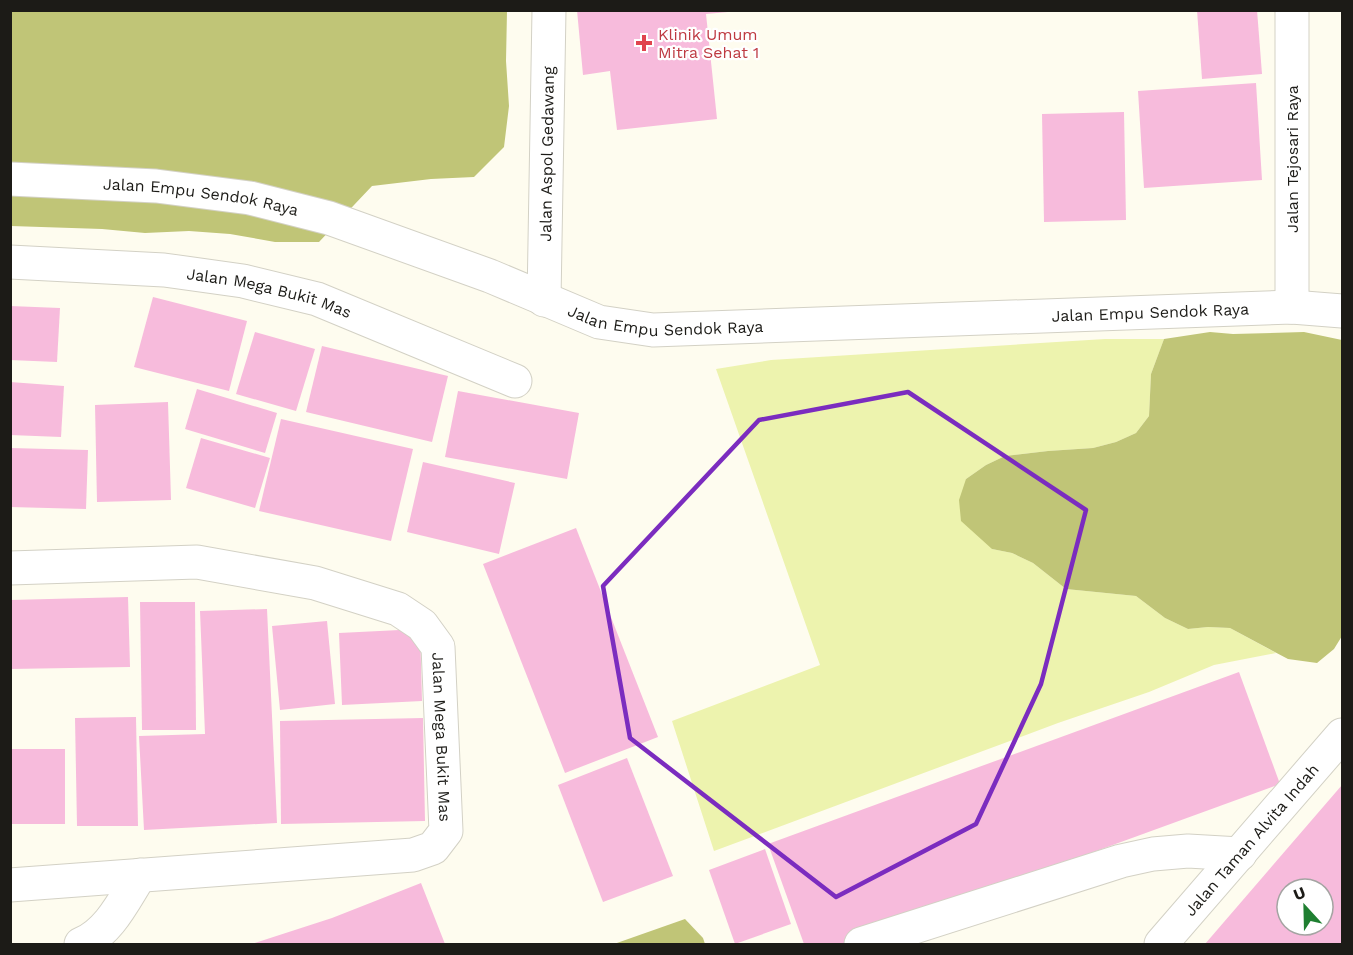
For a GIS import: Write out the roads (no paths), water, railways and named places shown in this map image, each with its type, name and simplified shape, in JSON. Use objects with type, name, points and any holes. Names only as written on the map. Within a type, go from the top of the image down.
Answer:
[{"type":"street","name":"Jalan Aspol Gedawang","points":[[544,300],[549,10]]},
{"type":"street","name":"Jalan Tejosari Raya","points":[[1292,10],[1292,307]]},
{"type":"street","name":"Jalan Empu Sendok Raya","points":[[10,179],[156,186],[250,198],[330,218],[490,276],[599,322],[653,330],[1292,307],[1342,311]]},
{"type":"street","name":"Jalan Mega Bukit Mas","points":[[10,262],[164,270],[243,281],[317,298],[515,381]]},
{"type":"street","name":"Jalan Mega Bukit Mas","points":[[10,568],[197,562],[315,583],[398,609],[422,625],[438,647],[446,831],[433,848],[413,855],[10,885]]},
{"type":"street","name":"Jalan Taman Alvita Indah","points":[[1161,945],[1342,735]]},
{"type":"street","points":[[861,945],[1121,861],[1153,854],[1188,851],[1240,854]]},
{"type":"street","points":[[81,945],[91,940],[110,922],[140,875]]},
{"type":"place","name":"Klinik Umum Mitra Sehat 1","points":[[644,43]]}]
